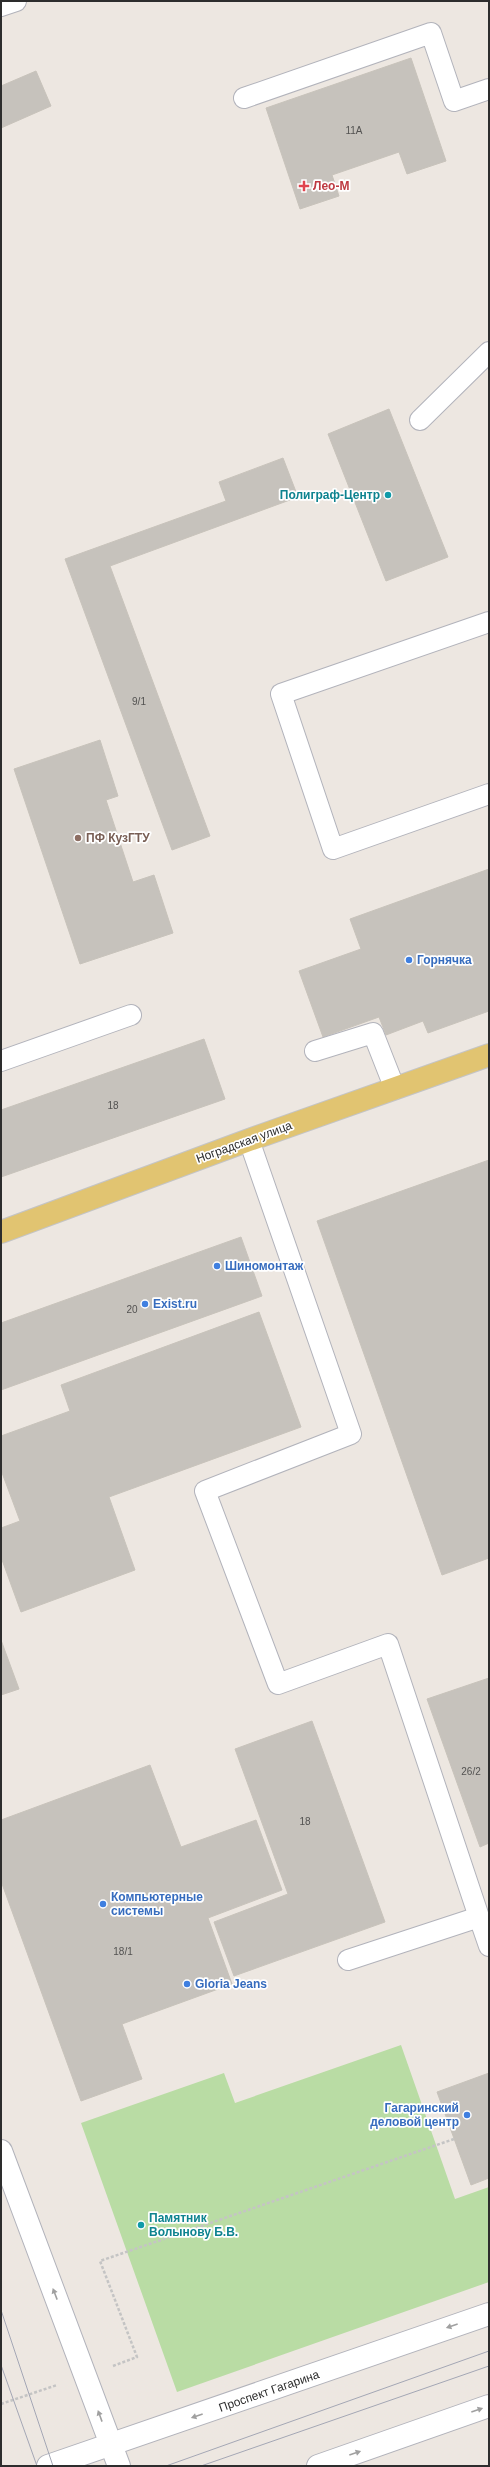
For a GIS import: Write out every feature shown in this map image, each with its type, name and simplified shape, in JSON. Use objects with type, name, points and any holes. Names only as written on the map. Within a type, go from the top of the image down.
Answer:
[{"type":"main road","name":"Ноградская улица","points":[[1,1232],[249,1140],[489,1055]]},
{"type":"main road","points":[[1,2151],[119,2466]]},
{"type":"main road","name":"Проспект Гагарина","points":[[48,2466],[111,2446],[489,2314]]},
{"type":"main road","points":[[318,2466],[489,2406]]},
{"type":"lane","points":[[1,6],[16,1]]},
{"type":"lane","points":[[244,98],[431,33],[454,101],[489,89]]},
{"type":"lane","points":[[420,420],[489,352]]},
{"type":"lane","points":[[489,622],[281,694],[333,849],[489,794]]},
{"type":"lane","points":[[1,1061],[131,1015]]},
{"type":"lane","points":[[315,1051],[373,1033],[395,1088]]},
{"type":"lane","points":[[249,1140],[352,1434],[205,1491],[278,1684],[388,1644],[489,1946]]},
{"type":"lane","points":[[348,1960],[479,1917]]},
{"type":"path","points":[[100,2261],[454,2139]]},
{"type":"green space","points":[[401,2045],[455,2199],[489,2187],[489,2282],[177,2392],[81,2123],[224,2073],[235,2103]]},
{"type":"building","points":[[411,58],[446,161],[407,174],[399,152],[332,175],[339,196],[300,209],[266,108]]},
{"type":"building","points":[[36,71],[51,106],[1,128],[1,86]]},
{"type":"building","name":"Полиграф-Центр","points":[[389,409],[448,557],[386,581],[328,434]]},
{"type":"building","points":[[283,458],[298,497],[110,566],[210,836],[172,850],[65,559],[226,501],[219,482]]},
{"type":"building","name":"ПФ КузГТУ","points":[[100,740],[118,796],[106,800],[133,882],[154,875],[173,933],[80,964],[14,769]]},
{"type":"building","name":"Горнячка","points":[[489,869],[489,1011],[428,1033],[423,1021],[386,1035],[379,1017],[323,1037],[299,971],[361,949],[350,919]]},
{"type":"building","points":[[204,1039],[225,1099],[1,1177],[1,1110]]},
{"type":"building","points":[[489,1160],[489,1558],[442,1575],[317,1221]]},
{"type":"building","points":[[241,1237],[262,1296],[1,1390],[1,1323]]},
{"type":"building","points":[[259,1312],[301,1427],[109,1497],[135,1570],[21,1612],[1,1557],[1,1528],[20,1521],[1,1470],[1,1436],[70,1411],[61,1385]]},
{"type":"building","points":[[1,1640],[19,1689],[1,1695]]},
{"type":"building","points":[[489,1678],[489,1843],[480,1847],[427,1699]]},
{"type":"building","points":[[312,1721],[385,1922],[234,1976],[214,1922],[288,1894],[235,1749]]},
{"type":"building","points":[[150,1765],[181,1847],[256,1820],[282,1890],[208,1918],[232,1984],[122,2024],[142,2079],[81,2101],[1,1881],[1,1820]]},
{"type":"building","name":"Гагаринский деловой центр","points":[[489,2073],[489,2178],[471,2185],[437,2092]]},
{"type":"tram line","points":[[1,2310],[53,2466]]},
{"type":"tram line","points":[[166,2466],[489,2351]]},
{"type":"tram line","points":[[1,2365],[37,2466]]},
{"type":"tram line","points":[[201,2466],[489,2366]]},
{"type":"place","name":"Лео-М","points":[[304,186]]},
{"type":"place","name":"Полиграф-Центр","points":[[388,495]]},
{"type":"place","name":"ПФ КузГТУ","points":[[78,838]]},
{"type":"place","name":"Горнячка","points":[[409,960]]},
{"type":"place","name":"Шиномонтаж","points":[[217,1266]]},
{"type":"place","name":"Exist.ru","points":[[145,1304]]},
{"type":"place","name":"Компьютерные системы","points":[[103,1904]]},
{"type":"place","name":"Gloria Jeans","points":[[187,1984]]},
{"type":"place","name":"Гагаринский деловой центр","points":[[467,2115]]},
{"type":"place","name":"Памятник Волынову Б.В.","points":[[141,2225]]}]
